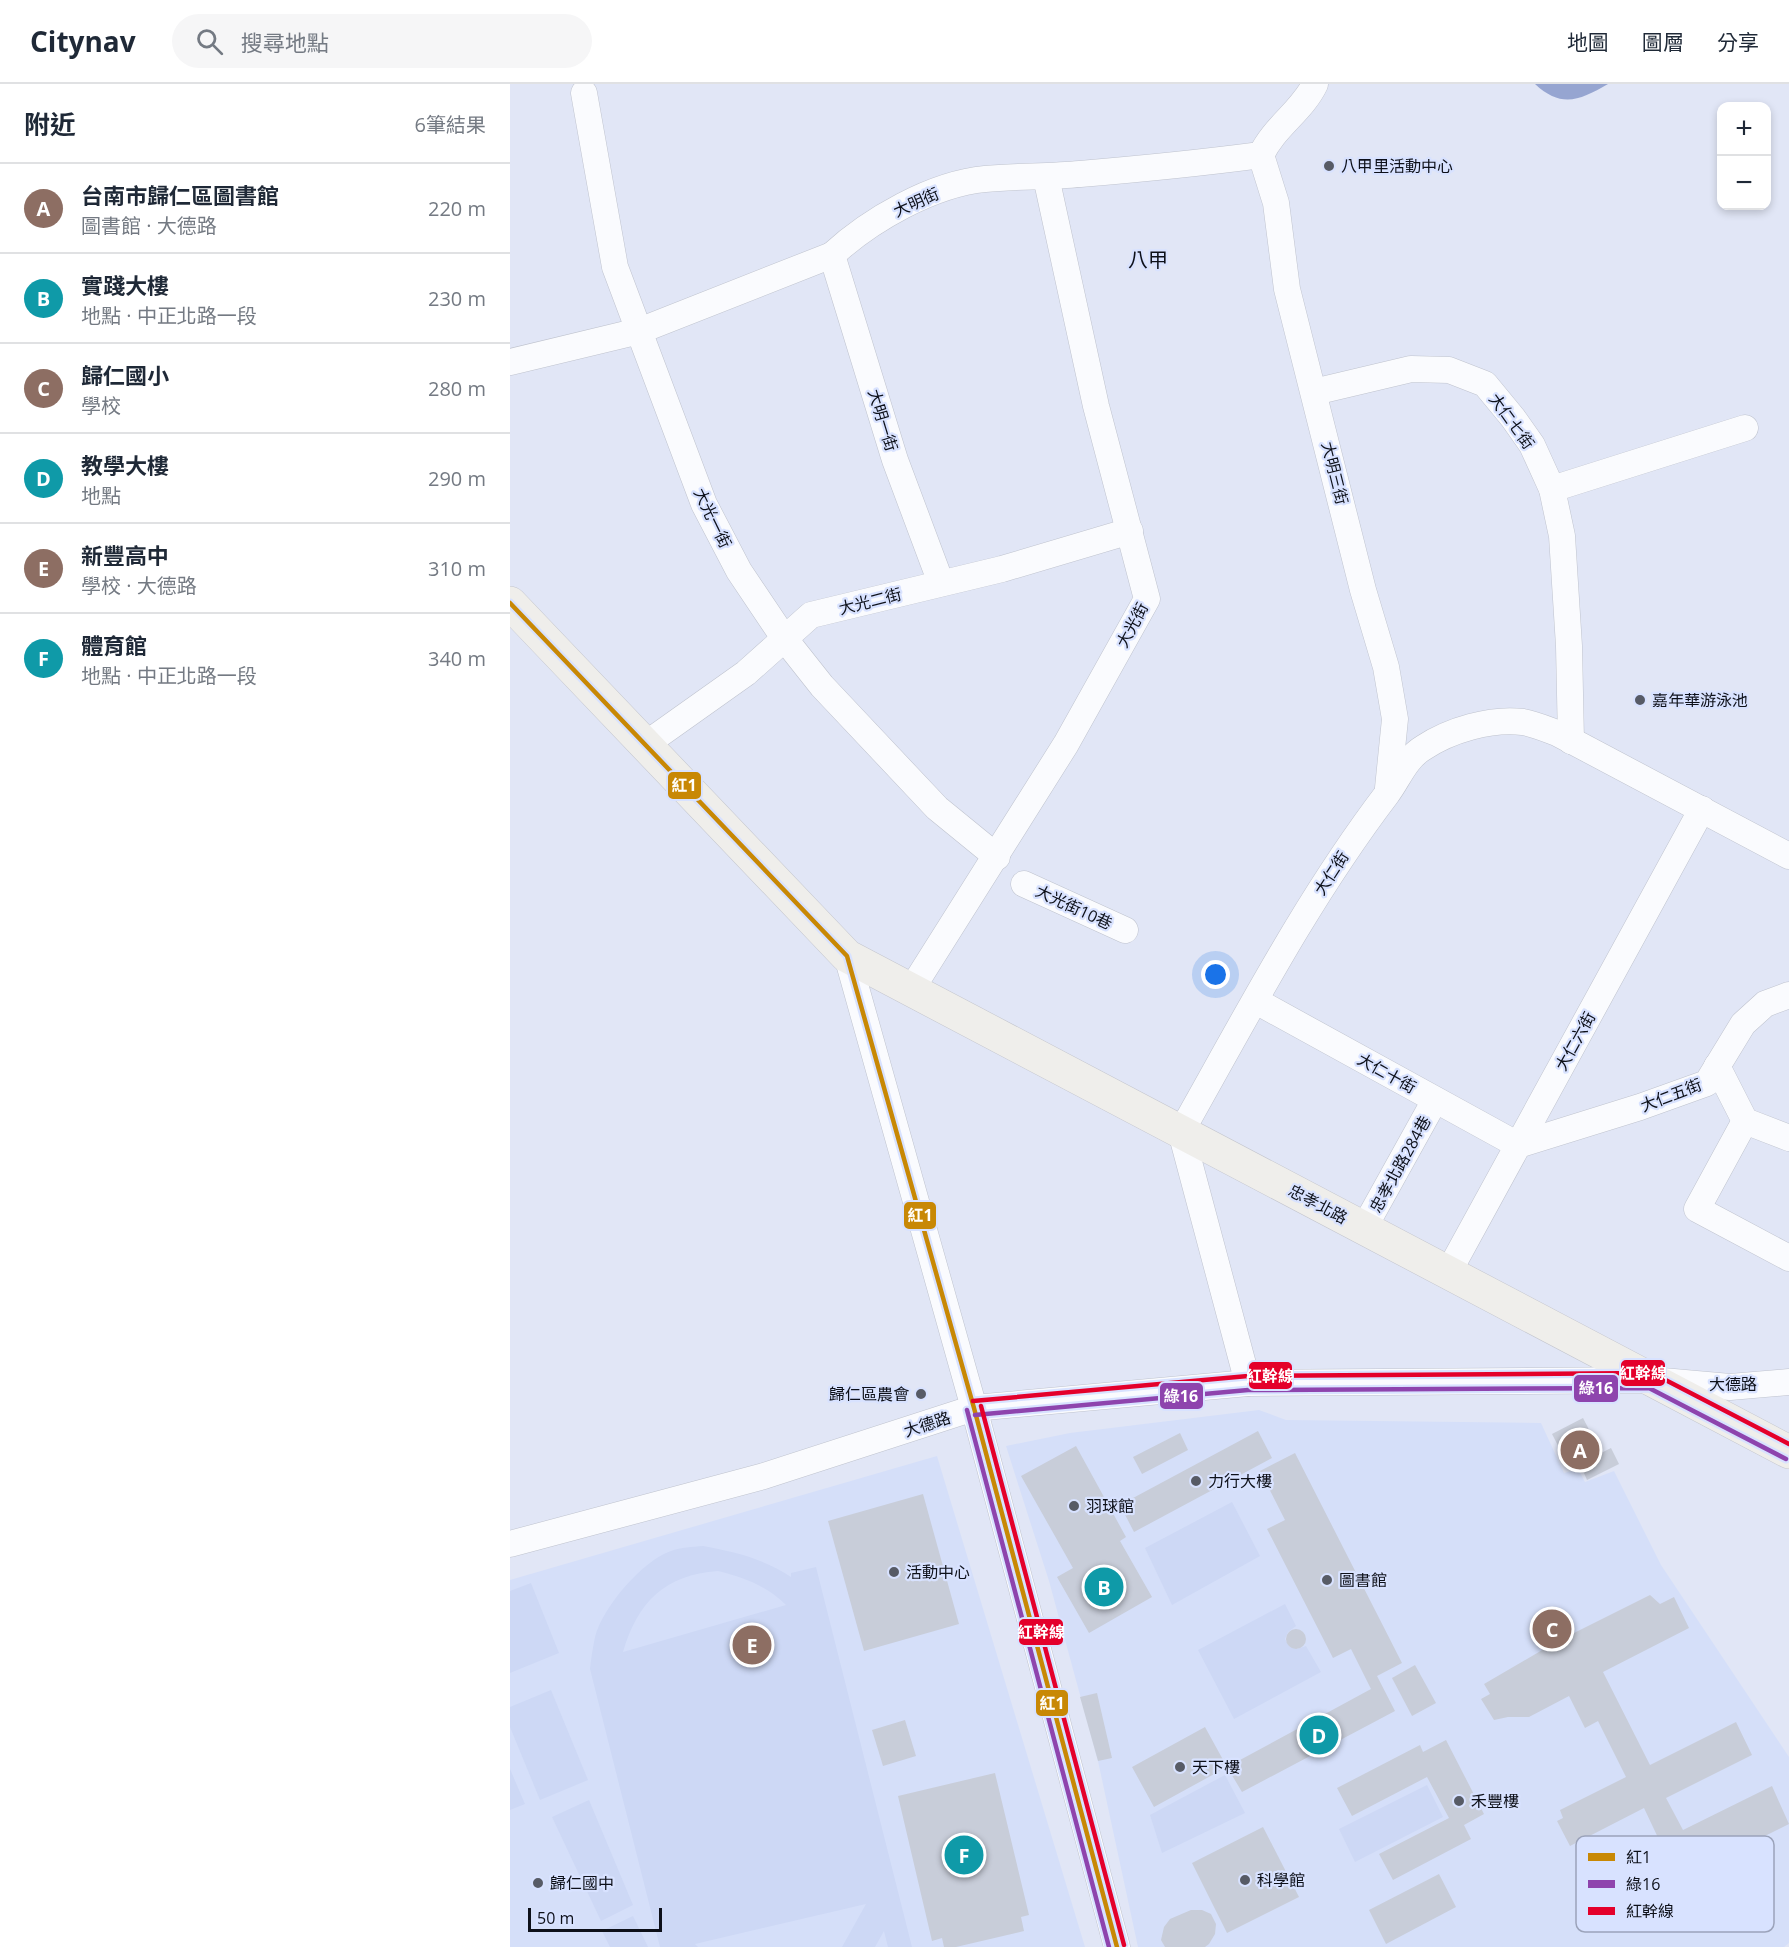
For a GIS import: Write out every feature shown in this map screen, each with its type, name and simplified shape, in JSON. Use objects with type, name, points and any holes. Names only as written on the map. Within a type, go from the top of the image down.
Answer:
[{"type":"main road","name":"忠孝北路","points":[[510,603],[847,956],[1789,1452]]},
{"type":"street","points":[[1261,155],[1269,138],[1310,94],[1315,84]]},
{"type":"street","name":"大光一街","points":[[584,93],[615,267],[704,504],[740,571],[784,638],[822,686],[938,808],[997,857]]},
{"type":"street","name":"大明街","points":[[510,362],[639,331],[832,255],[850,238],[876,221],[938,191],[982,179],[1046,177],[1190,165],[1261,155]]},
{"type":"street","name":"大明三街","points":[[1261,155],[1276,203],[1283,242],[1284,273],[1363,590],[1386,667],[1395,719],[1388,792]]},
{"type":"street","name":"大光街","points":[[911,990],[997,857],[1066,744],[1147,599],[1096,406],[1046,177]]},
{"type":"street","name":"大明一街","points":[[832,255],[895,460],[941,583]]},
{"type":"street","name":"大仁七街","points":[[1314,392],[1411,369],[1449,370],[1485,384],[1532,445],[1552,489],[1562,536],[1571,741]]},
{"type":"street","points":[[1552,489],[1745,428]]},
{"type":"street","name":"大光二街","points":[[646,744],[746,673],[812,615],[1002,569],[1130,531]]},
{"type":"street","name":"大仁街","points":[[1181,1132],[1320,890],[1366,819],[1388,792],[1403,767],[1421,749],[1446,735],[1500,721],[1524,722],[1557,732],[1789,856]]},
{"type":"street","name":"大仁六街","points":[[1448,1273],[1702,809]]},
{"type":"street","name":"大光街10巷","points":[[1024,884],[1125,930]]},
{"type":"street","points":[[847,956],[974,1408],[1117,1947]]},
{"type":"street","name":"大仁五街","points":[[1518,1145],[1640,1107],[1707,1083],[1743,1024],[1765,1004],[1789,995]]},
{"type":"street","name":"大仁十街","points":[[1256,1001],[1518,1145]]},
{"type":"street","points":[[1717,1066],[1745,1121],[1789,1138]]},
{"type":"street","name":"忠孝北路284巷","points":[[1364,1228],[1436,1100]]},
{"type":"street","points":[[1745,1121],[1697,1209],[1789,1258]]},
{"type":"street","points":[[1181,1132],[1248,1383]]},
{"type":"street","name":"大德路","points":[[510,1544],[764,1476],[974,1408],[1248,1383],[1651,1380],[1730,1387],[1789,1382]]},
{"type":"shaded area","points":[[1535,84],[1608,84],[1580,98],[1563,99],[1554,97]]},
{"type":"shaded area","points":[[1259,1410],[1286,1420],[1541,1423],[1564,1473],[1578,1469],[1585,1482],[1614,1471],[1661,1565],[1789,1757],[1789,1943],[1784,1947],[1138,1947],[1098,1761],[1049,1581],[1006,1446],[1070,1433]]},
{"type":"shaded area","points":[[937,1456],[1085,1947],[510,1947],[510,1580]]},
{"type":"shaded area","points":[[1232,1502],[1260,1556],[1172,1605],[1145,1548]]},
{"type":"shaded area","points":[[703,1546],[749,1557],[770,1565],[791,1577],[791,1573],[816,1567],[912,1947],[888,1947],[884,1931],[875,1947],[842,1947],[866,1904],[695,1944],[698,1947],[660,1947],[590,1669],[599,1625],[625,1586],[660,1556],[679,1549]],"holes":[[[718,1571],[763,1587],[786,1605],[623,1652],[637,1618],[656,1594],[683,1578]]]},
{"type":"shaded area","points":[[531,1583],[559,1653],[510,1673],[510,1591]]},
{"type":"shaded area","points":[[1285,1604],[1296,1626],[1288,1632],[1285,1639],[1289,1646],[1297,1649],[1306,1646],[1321,1672],[1234,1719],[1198,1650]]},
{"type":"shaded area","points":[[551,1690],[588,1780],[540,1800],[510,1727],[510,1707]]},
{"type":"shaded area","points":[[510,1769],[525,1804],[510,1810]]},
{"type":"shaded area","points":[[1225,1775],[1245,1813],[1162,1853],[1150,1815]]},
{"type":"shaded area","points":[[1427,1785],[1443,1817],[1355,1862],[1339,1829]]},
{"type":"shaded area","points":[[589,1800],[633,1905],[601,1921],[552,1817]]},
{"type":"shaded area","points":[[633,1916],[648,1947],[610,1947],[602,1931]]},
{"type":"building","points":[[1583,1418],[1601,1453],[1611,1448],[1619,1464],[1587,1480],[1580,1464],[1570,1469],[1552,1434]]},
{"type":"building","name":"力行大樓","points":[[1258,1431],[1272,1458],[1134,1532],[1120,1505]]},
{"type":"building","points":[[1180,1433],[1188,1450],[1142,1474],[1133,1457]]},
{"type":"building","points":[[1076,1446],[1126,1537],[1120,1541],[1152,1597],[1089,1633],[1057,1577],[1073,1568],[1021,1476]]},
{"type":"building","points":[[1295,1453],[1402,1663],[1377,1676],[1395,1711],[1242,1792],[1227,1767],[1371,1689],[1351,1649],[1333,1658],[1267,1529],[1285,1520],[1260,1471]]},
{"type":"building","name":"活動中心","points":[[923,1494],[959,1624],[864,1651],[828,1521]]},
{"type":"building","points":[[1650,1595],[1660,1604],[1674,1597],[1689,1628],[1603,1672],[1650,1765],[1736,1722],[1752,1755],[1666,1798],[1683,1830],[1772,1786],[1789,1824],[1765,1836],[1657,1836],[1644,1808],[1589,1836],[1576,1836],[1576,1843],[1570,1846],[1557,1821],[1563,1818],[1560,1810],[1626,1777],[1598,1721],[1585,1728],[1569,1696],[1529,1717],[1494,1720],[1481,1699],[1490,1694],[1484,1684],[1544,1649],[1547,1641],[1560,1635],[1566,1637]]},
{"type":"building","points":[[1296,1629],[1303,1632],[1306,1639],[1303,1646],[1296,1649],[1289,1646],[1286,1639],[1289,1632]]},
{"type":"building","points":[[1415,1665],[1436,1703],[1412,1716],[1392,1678]]},
{"type":"building","points":[[1097,1693],[1112,1758],[1098,1761],[1080,1697]]},
{"type":"building","points":[[905,1720],[916,1756],[883,1766],[872,1730]]},
{"type":"building","name":"天下樓","points":[[1205,1727],[1227,1767],[1154,1807],[1132,1767]]},
{"type":"building","name":"禾豐樓","points":[[1446,1740],[1484,1814],[1464,1825],[1471,1839],[1393,1880],[1379,1854],[1449,1818],[1427,1777],[1352,1816],[1337,1788],[1420,1745],[1423,1752]]},
{"type":"building","points":[[995,1773],[1029,1915],[1021,1917],[1024,1931],[956,1947],[944,1947],[942,1938],[932,1941],[898,1796]]},
{"type":"building","name":"科學館","points":[[1263,1827],[1299,1897],[1227,1933],[1192,1863]]},
{"type":"building","points":[[1439,1874],[1456,1907],[1386,1944],[1369,1910]]},
{"type":"building","points":[[1191,1910],[1202,1910],[1211,1914],[1216,1924],[1215,1934],[1209,1944],[1205,1947],[1165,1947],[1161,1940],[1164,1927],[1170,1919]]},
{"type":"transit line","name":"紅1","points":[[510,603],[847,956],[974,1408],[1117,1947]]},
{"type":"transit line","name":"紅幹線","points":[[973,1401],[1248,1376],[1652,1373],[1789,1444]]},
{"type":"transit line","name":"綠16","points":[[975,1415],[1248,1390],[1649,1388],[1786,1459]]},
{"type":"transit line","name":"紅幹線","points":[[981,1406],[1124,1945]]},
{"type":"transit line","name":"綠16","points":[[967,1410],[1109,1947]]},
{"type":"place","name":"八甲里活動中心","points":[[1329,166]]},
{"type":"place","name":"嘉年華游泳池","points":[[1640,700]]},
{"type":"place","name":"歸仁區農會","points":[[921,1394]]},
{"type":"place","name":"台南市歸仁區圖書館","points":[[1580,1450]]},
{"type":"place","name":"力行大樓","points":[[1196,1481]]},
{"type":"place","name":"羽球館","points":[[1074,1506]]},
{"type":"place","name":"活動中心","points":[[894,1572]]},
{"type":"place","name":"圖書館","points":[[1327,1580]]},
{"type":"place","name":"實踐大樓","points":[[1104,1587]]},
{"type":"place","name":"歸仁國小","points":[[1552,1629]]},
{"type":"place","name":"新豐高中","points":[[752,1645]]},
{"type":"place","name":"教學大樓","points":[[1319,1735]]},
{"type":"place","name":"天下樓","points":[[1180,1767]]},
{"type":"place","name":"禾豐樓","points":[[1459,1801]]},
{"type":"place","name":"體育館","points":[[964,1855]]},
{"type":"place","name":"科學館","points":[[1245,1880]]},
{"type":"place","name":"歸仁國中","points":[[538,1883]]},
{"type":"district","name":"八甲","points":[[1148,260]]}]
